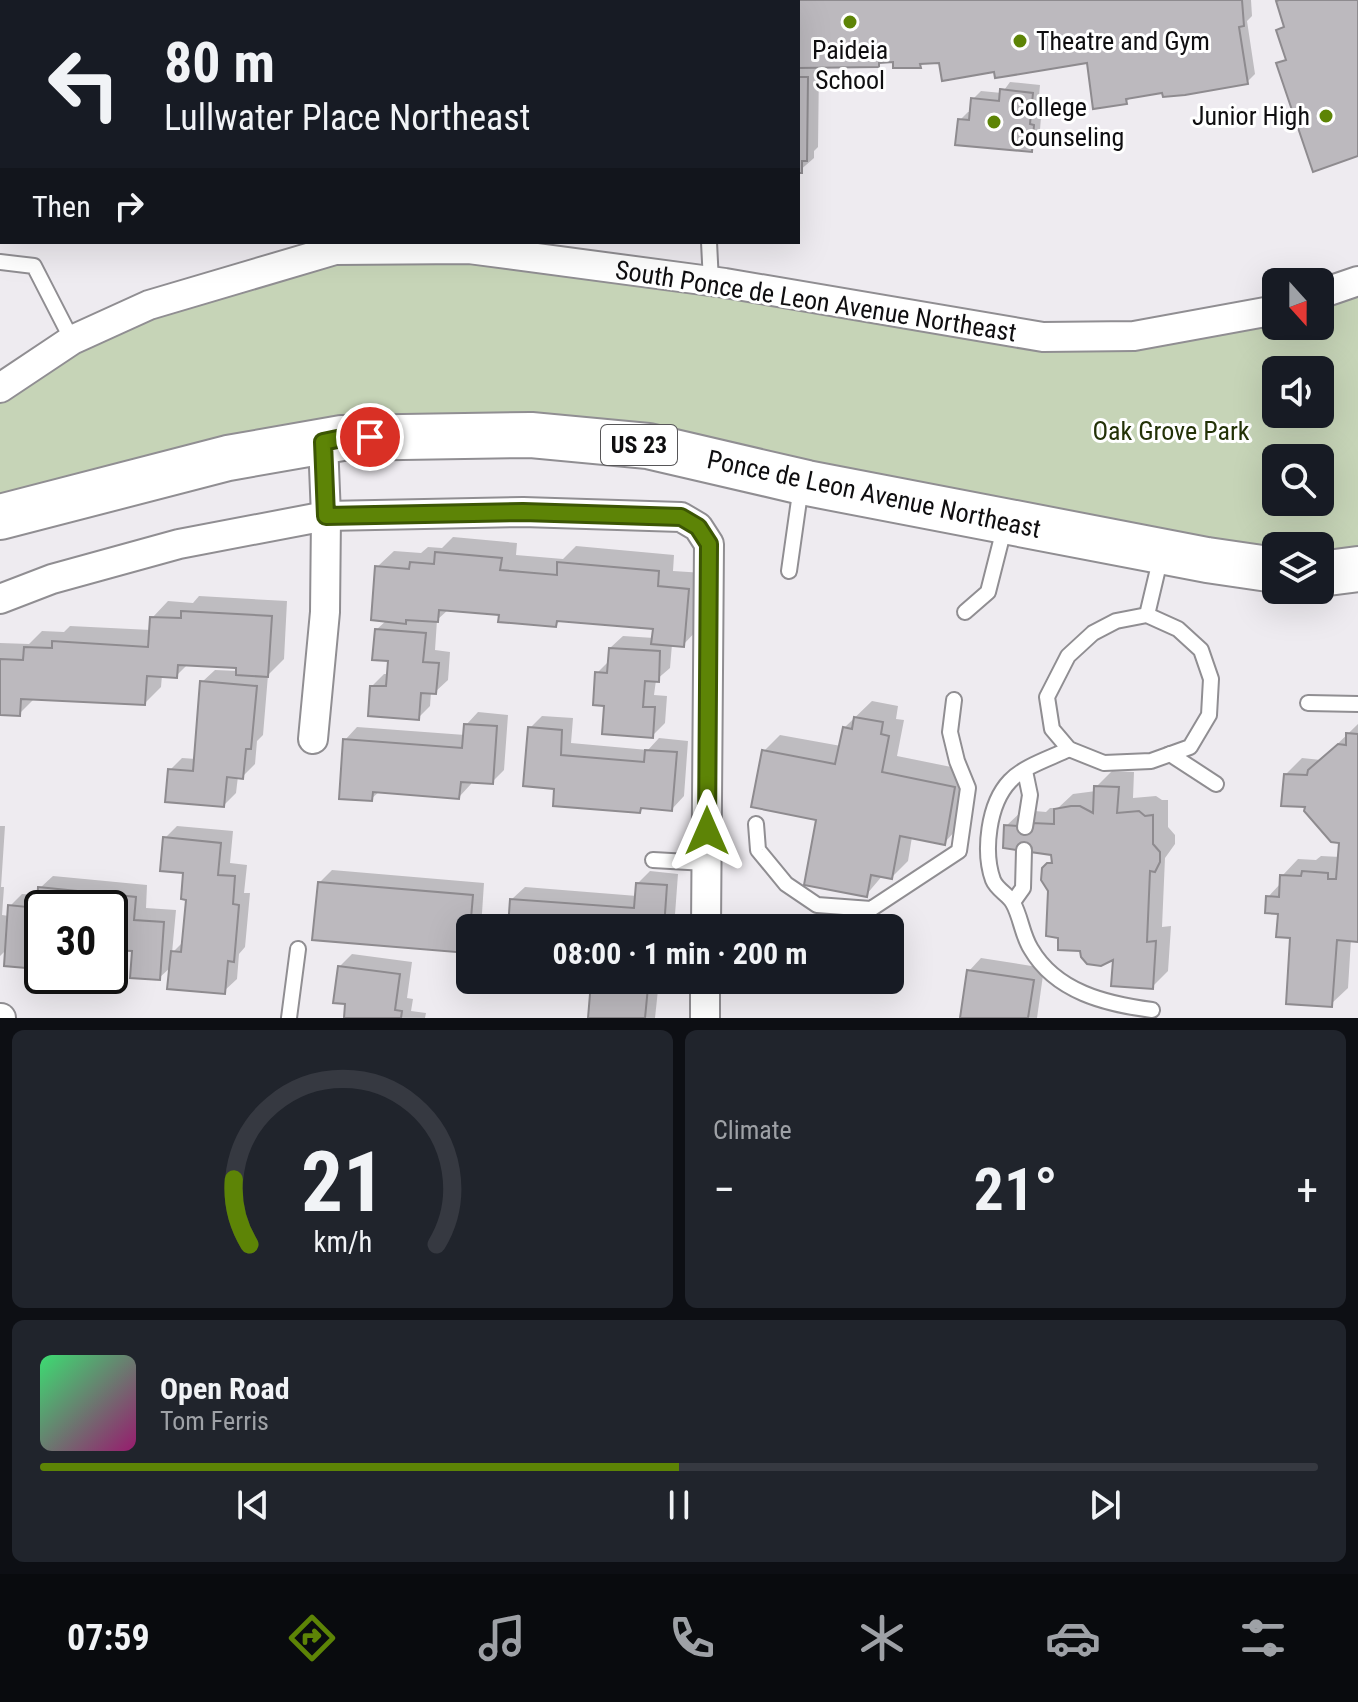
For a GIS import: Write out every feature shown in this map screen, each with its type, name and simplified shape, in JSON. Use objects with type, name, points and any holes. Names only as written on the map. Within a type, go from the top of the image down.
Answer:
[{"type":"highway","name":"Ponce de Leon Avenue Northeast","points":[[0,517],[228,458],[342,438],[531,435],[648,446],[802,482],[1262,568]]},
{"type":"highway","points":[[1334,572],[1358,569]]},
{"type":"street","name":"South Ponce de Leon Avenue Northeast","points":[[0,388],[72,340],[149,305],[335,250],[469,249],[711,282],[1043,337],[1134,336],[1262,313]]},
{"type":"street","points":[[1334,289],[1358,281]]},
{"type":"street","points":[[313,739],[325,612],[323,442]]},
{"type":"street","points":[[0,599],[52,579],[179,544],[326,516],[523,512],[681,517],[698,527],[709,544],[706,914]]},
{"type":"street","points":[[705,994],[705,1018]]},
{"type":"lane","points":[[709,244],[711,282]]},
{"type":"lane","points":[[0,262],[34,266],[72,340]]},
{"type":"lane","points":[[789,571],[802,482]]},
{"type":"lane","points":[[965,612],[988,592],[1006,521]]},
{"type":"lane","points":[[1147,615],[1162,551]]},
{"type":"lane","points":[[1147,615],[1178,629],[1201,650],[1211,679],[1209,715],[1190,747],[1151,761],[1104,763],[1069,749],[1052,729],[1047,697],[1068,656],[1093,633],[1116,621],[1147,615]]},
{"type":"lane","points":[[756,824],[758,850],[786,884],[817,905],[871,909],[959,851],[968,788],[950,732],[954,700]]},
{"type":"lane","points":[[1308,703],[1358,704]]},
{"type":"lane","points":[[1069,749],[1010,780],[999,797],[988,849],[995,884],[1013,902],[1020,928],[1045,969],[1065,984],[1094,998],[1152,1010]]},
{"type":"lane","points":[[1170,754],[1216,784]]},
{"type":"lane","points":[[1025,771],[1030,795],[1025,827]]},
{"type":"lane","points":[[1013,902],[1023,888],[1024,850]]},
{"type":"lane","points":[[653,860],[706,863]]},
{"type":"lane","points":[[289,1018],[298,949]]},
{"type":"green space","name":"Oak Grove Park","points":[[384,249],[1043,337],[1262,314],[1262,340],[1334,340],[1334,296],[1358,288],[1358,554],[1334,557],[1334,532],[1262,532],[1262,555],[495,422],[0,506],[0,388],[106,319]]},
{"type":"building","name":"Theatre and Gym","points":[[800,0],[1242,0],[1244,26],[1239,27],[1248,84],[1185,95],[1163,97],[1162,93],[1126,99],[1127,104],[1093,109],[1087,63],[995,78],[994,72],[942,81],[939,63],[920,64],[921,68],[893,68],[893,62],[879,63],[879,67],[800,68]]},
{"type":"building","name":"Junior High","points":[[1358,0],[1358,156],[1313,172],[1276,63],[1286,60],[1276,30],[1284,27],[1276,1]]},
{"type":"building","points":[[800,77],[808,77],[807,161],[802,161],[802,173]]},
{"type":"building","name":"College Counseling","points":[[1000,89],[1033,93],[1030,124],[1034,125],[1032,152],[955,145],[958,119],[969,120],[971,98],[999,101]]},
{"type":"building","points":[[435,552],[502,558],[500,570],[557,575],[557,562],[659,571],[658,586],[689,589],[684,647],[651,644],[653,629],[557,621],[556,627],[498,622],[499,615],[439,610],[438,622],[406,620],[406,624],[371,620],[375,566],[409,569],[410,562],[434,564]]},
{"type":"building","points":[[181,611],[272,616],[268,677],[236,675],[236,668],[178,665],[177,678],[147,676],[145,705],[21,699],[20,716],[0,715],[0,659],[23,660],[24,647],[52,648],[52,641],[148,647],[150,617],[181,618]]},
{"type":"building","points":[[375,629],[426,633],[423,662],[439,663],[436,694],[421,693],[419,720],[368,716],[370,686],[386,686],[388,661],[372,660]]},
{"type":"building","points":[[609,648],[660,651],[659,682],[645,681],[643,707],[655,707],[653,738],[602,734],[604,706],[593,705],[595,672],[607,673]]},
{"type":"building","points":[[200,681],[257,686],[251,749],[246,749],[243,779],[227,777],[224,807],[165,802],[168,769],[193,771]]},
{"type":"building","points":[[854,717],[883,722],[881,734],[889,736],[882,772],[955,787],[945,845],[900,836],[892,879],[871,875],[867,897],[804,885],[816,820],[751,807],[762,750],[835,764],[843,727],[852,729]]},
{"type":"building","points":[[464,724],[497,726],[493,784],[461,782],[459,799],[373,792],[372,801],[339,799],[343,739],[462,748]]},
{"type":"building","points":[[528,727],[562,730],[561,755],[644,762],[645,750],[677,752],[672,811],[641,808],[640,813],[553,806],[554,789],[523,786]]},
{"type":"building","points":[[1346,733],[1358,734],[1358,942],[1337,940],[1332,1007],[1286,1004],[1290,938],[1276,937],[1278,914],[1265,913],[1266,896],[1279,897],[1280,875],[1301,876],[1302,871],[1328,873],[1328,879],[1336,879],[1339,843],[1331,842],[1304,811],[1305,807],[1281,806],[1284,774],[1307,775],[1308,770],[1338,744],[1346,745]]},
{"type":"building","points":[[1094,786],[1119,787],[1117,813],[1139,811],[1145,816],[1153,815],[1153,844],[1160,852],[1160,862],[1155,872],[1150,871],[1147,942],[1156,941],[1153,989],[1111,986],[1113,960],[1101,966],[1087,964],[1080,951],[1058,950],[1058,938],[1046,936],[1048,891],[1041,880],[1042,868],[1052,863],[1051,855],[1003,848],[1004,825],[1031,827],[1032,823],[1054,824],[1054,809],[1071,806],[1080,806],[1093,813]]},
{"type":"building","points":[[163,837],[221,843],[218,875],[235,876],[233,904],[239,905],[234,962],[228,961],[225,994],[167,989],[171,951],[181,952],[186,900],[181,899],[183,873],[160,871]]},
{"type":"building","points":[[318,882],[473,895],[471,914],[456,914],[456,952],[312,940]]},
{"type":"building","points":[[636,883],[667,885],[665,914],[509,914],[510,899],[634,908]]},
{"type":"building","points":[[38,887],[67,890],[38,890]]},
{"type":"building","points":[[128,896],[136,897],[134,920],[164,922],[160,980],[130,978],[132,951],[128,951]]},
{"type":"building","points":[[8,905],[24,907],[24,968],[4,966]]},
{"type":"building","points":[[338,966],[400,974],[395,1010],[402,1011],[401,1018],[344,1018],[345,1004],[333,1003]]},
{"type":"building","points":[[967,970],[1034,980],[1028,1018],[960,1018]]},
{"type":"building","points":[[590,994],[647,994],[645,1018],[588,1018]]},
{"type":"place","name":"Paideia School","points":[[850,22]]},
{"type":"place","name":"Theatre and Gym","points":[[1020,41]]},
{"type":"place","name":"Junior High","points":[[1326,116]]},
{"type":"place","name":"College Counseling","points":[[994,122]]},
{"type":"route","points":[[370,437],[323,442],[326,516],[523,512],[681,517],[698,527],[709,544],[707,831]]}]
